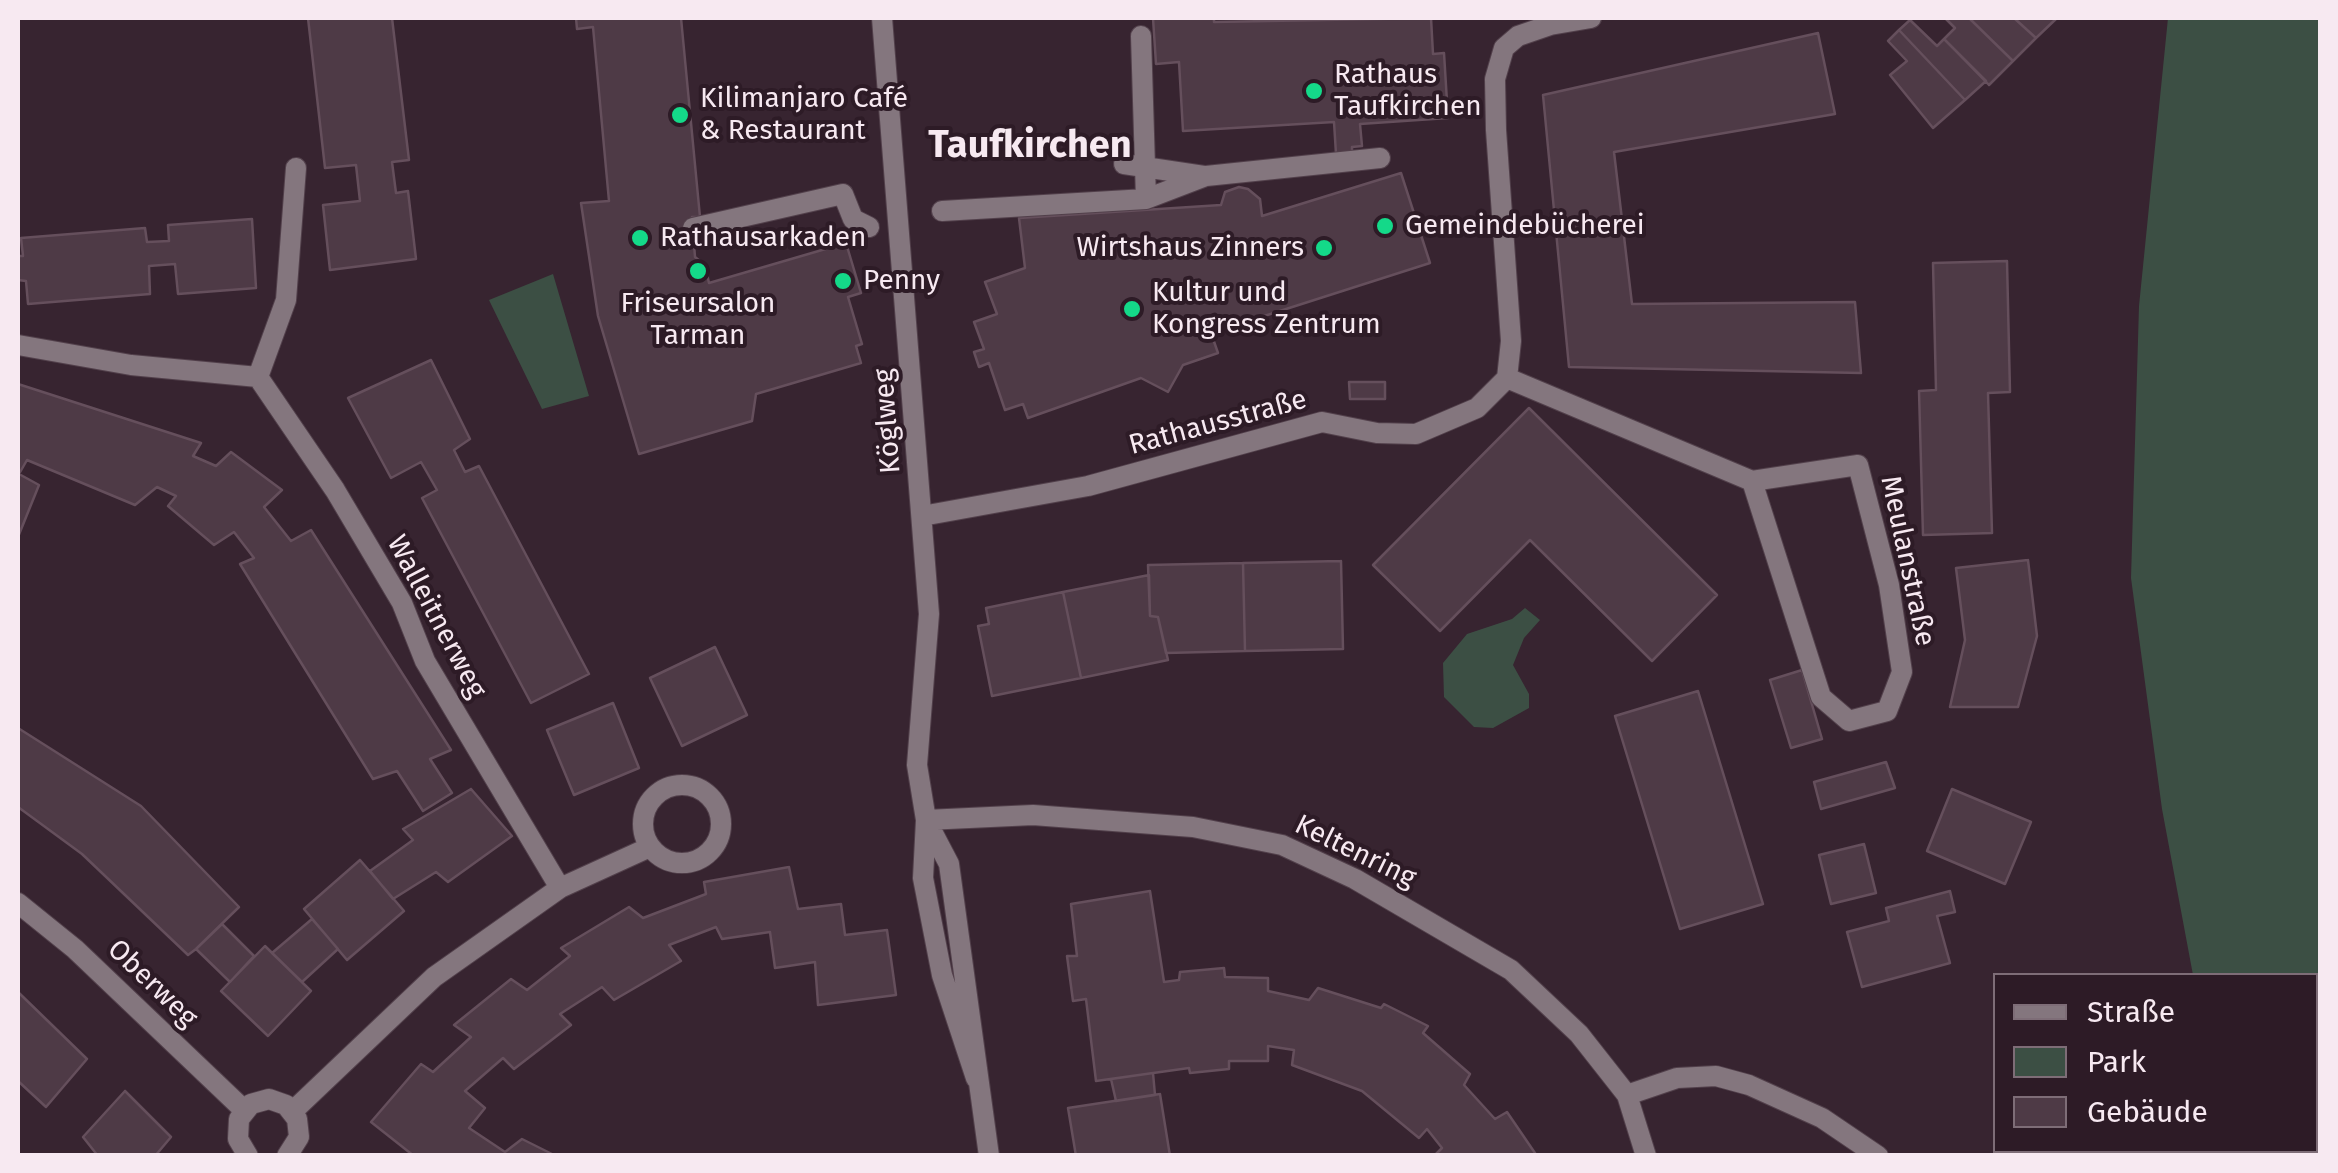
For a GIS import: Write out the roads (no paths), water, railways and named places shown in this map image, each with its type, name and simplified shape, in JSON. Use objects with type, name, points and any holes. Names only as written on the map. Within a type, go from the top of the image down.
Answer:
[{"type":"street","name":"Köglweg","points":[[882,18],[929,614],[917,765],[926,820],[948,864],[967,979],[988,1156]]},
{"type":"street","points":[[1591,18],[1518,36],[1504,48],[1495,79],[1511,341],[1507,378],[1752,480]]},
{"type":"street","points":[[1141,36],[1146,199]]},
{"type":"street","points":[[942,210],[1146,199],[1206,176],[1380,158]]},
{"type":"street","points":[[1124,164],[1206,176]]},
{"type":"street","points":[[18,345],[132,365],[258,377],[286,300],[296,168]]},
{"type":"street","points":[[692,228],[843,194],[853,218],[869,228]]},
{"type":"street","name":"Walleitnerweg","points":[[258,377],[402,603],[425,661],[560,888]]},
{"type":"street","name":"Rathausstraße","points":[[922,516],[1088,486],[1322,422],[1377,433],[1416,434],[1476,408],[1507,378]]},
{"type":"street","name":"Meulanstraße","points":[[1858,465],[1889,585],[1902,672],[1887,710],[1849,720],[1822,697],[1752,480],[1858,465]]},
{"type":"street","name":"Keltenring","points":[[926,820],[1033,814],[1194,826],[1282,845],[1355,879],[1511,970],[1578,1034],[1627,1096],[1646,1156]]},
{"type":"street","points":[[293,1112],[434,977],[560,888],[650,847]]},
{"type":"street","name":"Oberweg","points":[[18,903],[75,949],[244,1110]]},
{"type":"street","points":[[1627,1096],[1677,1078],[1716,1076],[1749,1084],[1822,1118],[1878,1156]]},
{"type":"street","points":[[248,1155],[237,1128],[244,1110],[269,1099],[293,1112],[300,1128],[291,1154]]},
{"type":"place","name":"Rathaus Taufkirchen","points":[[1314,91]]},
{"type":"place","name":"Kilimanjaro Café & Restaurant","points":[[680,115]]},
{"type":"place","name":"Gemeindebücherei","points":[[1385,226]]},
{"type":"place","name":"Rathausarkaden","points":[[640,238]]},
{"type":"place","name":"Wirtshaus Zinners","points":[[1324,248]]},
{"type":"place","name":"Friseursalon Tarman","points":[[698,271]]},
{"type":"place","name":"Penny","points":[[843,281]]},
{"type":"place","name":"Kultur und Kongress Zentrum","points":[[1132,309]]},
{"type":"district","name":"Taufkirchen","points":[[1030,146]]}]
